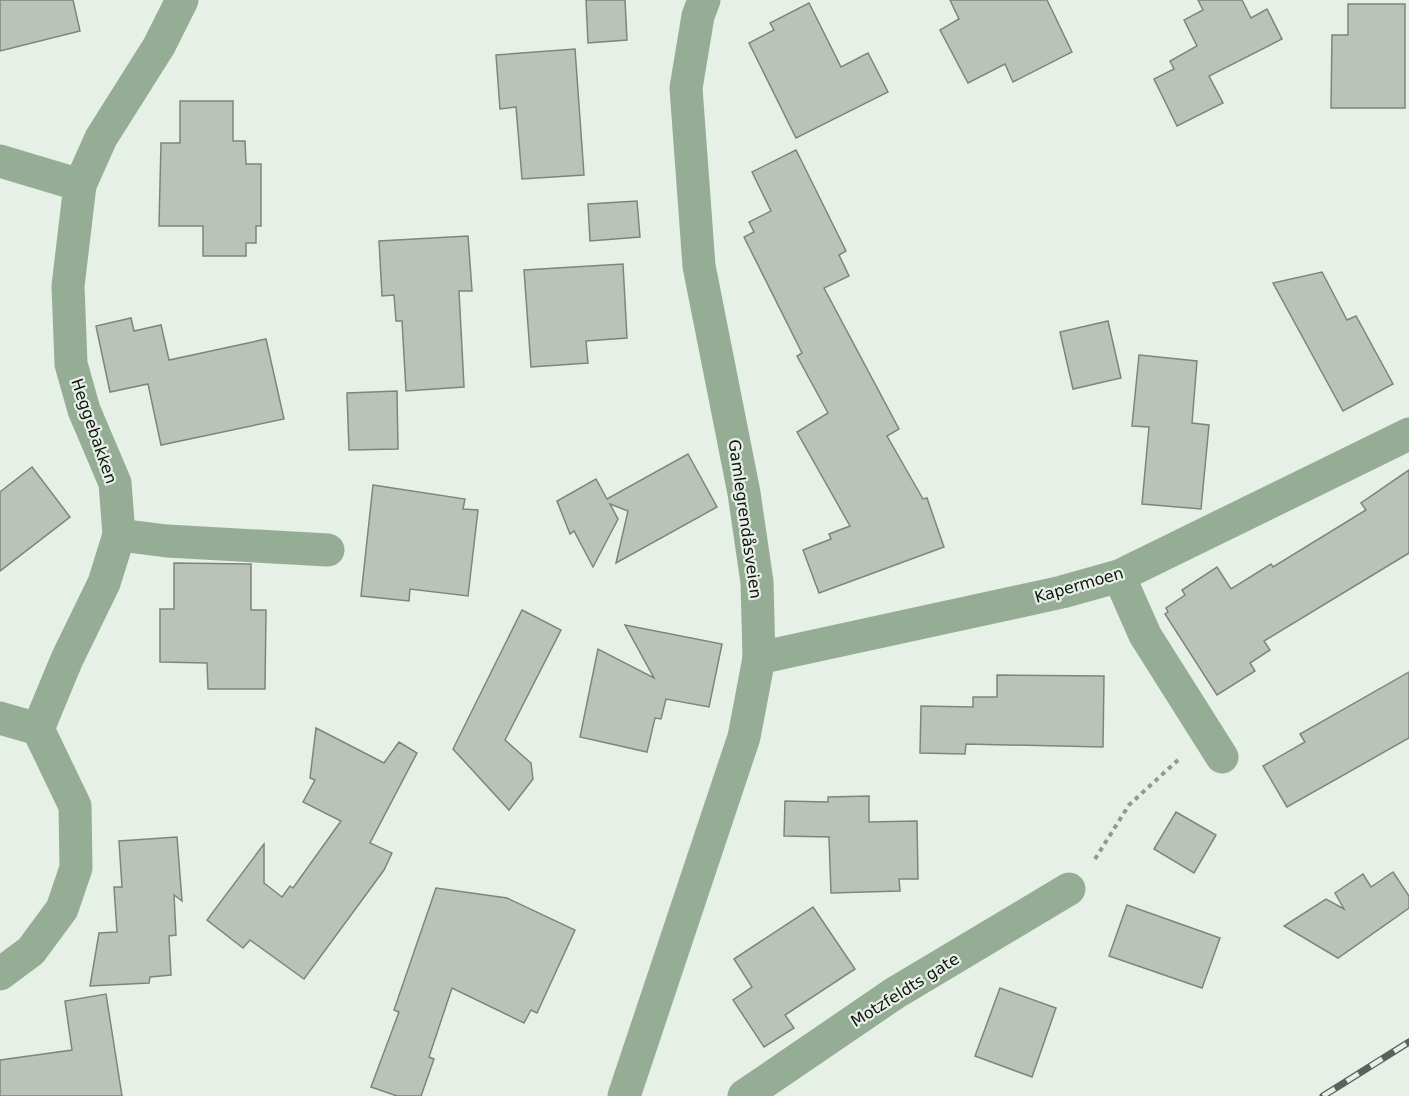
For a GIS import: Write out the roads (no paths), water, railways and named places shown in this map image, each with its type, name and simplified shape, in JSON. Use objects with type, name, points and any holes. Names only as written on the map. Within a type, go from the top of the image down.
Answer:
[{"type":"street","name":"Heggebakken","points":[[38,729],[67,659],[104,583],[119,535],[115,483],[84,410],[71,364],[68,286],[80,185],[101,138],[159,46],[182,0]]},
{"type":"street","name":"Gamlegrendåsveien","points":[[624,1096],[744,737],[759,658],[757,582],[744,493],[699,266],[686,88],[698,16],[704,0]]},
{"type":"street","points":[[0,161],[80,185]]},
{"type":"street","name":"Kapermoen","points":[[759,658],[1062,592],[1119,576],[1409,434]]},
{"type":"street","points":[[119,535],[168,542],[328,550]]},
{"type":"street","points":[[1119,576],[1145,634],[1215,745]]},
{"type":"street","points":[[0,718],[38,729],[75,806],[76,868],[62,909],[31,951],[0,974]]},
{"type":"street","name":"Motzfeldts gate","points":[[744,1096],[895,993],[1069,889]]},
{"type":"railway","points":[[1323,1096],[1409,1042]]}]
